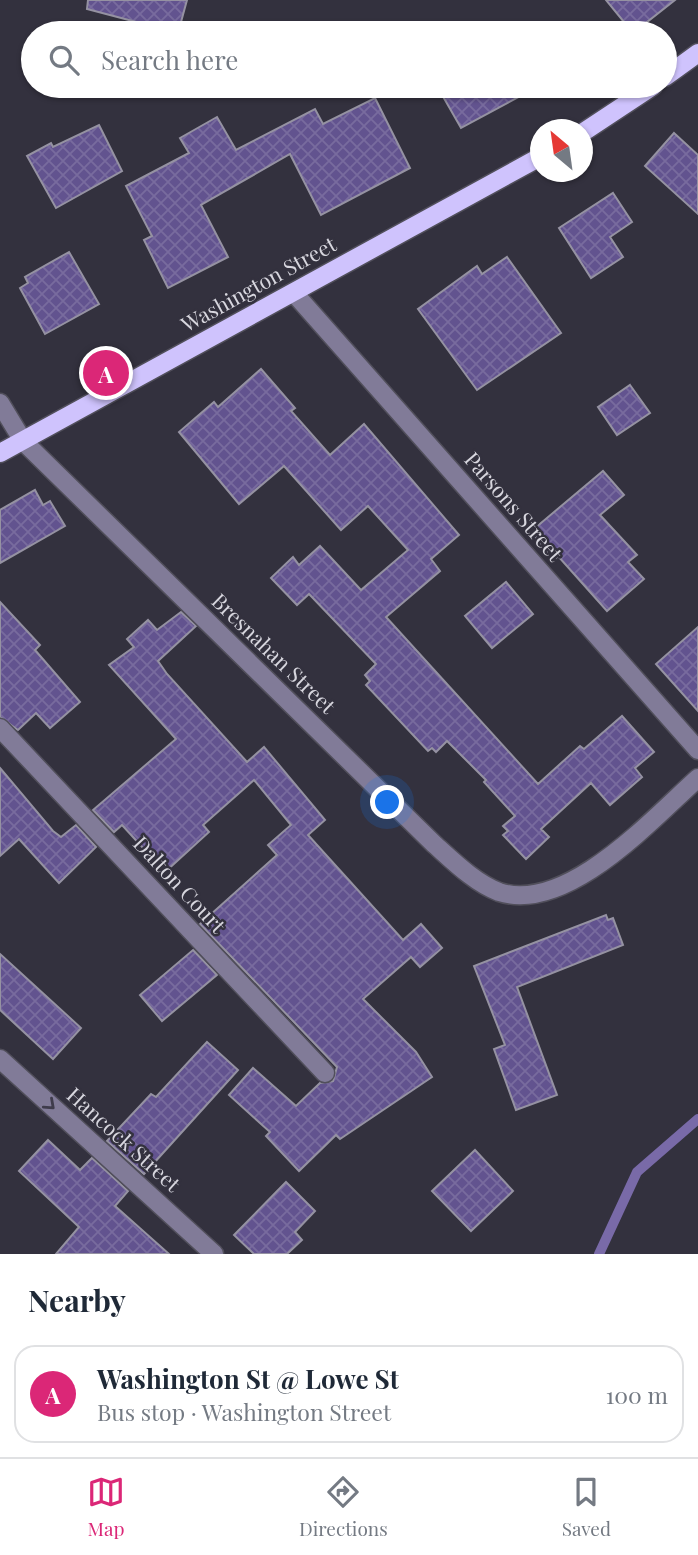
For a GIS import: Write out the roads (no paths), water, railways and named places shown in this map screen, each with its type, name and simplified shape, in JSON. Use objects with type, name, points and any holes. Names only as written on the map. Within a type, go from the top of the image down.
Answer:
[{"type":"main road","points":[[677,68],[698,53]]},
{"type":"main road","points":[[593,126],[635,98]]},
{"type":"main road","name":"Washington Street","points":[[0,453],[530,164]]},
{"type":"street","name":"Parsons Street","points":[[294,293],[698,750]]},
{"type":"street","name":"Bresnahan Street","points":[[0,403],[23,441],[434,844],[467,872],[498,891],[526,897],[564,886],[611,855],[698,778]]},
{"type":"street","name":"Dalton Court","points":[[0,728],[325,1073]]},
{"type":"street","name":"Hancock Street","points":[[0,1059],[214,1254]]},
{"type":"waterway","points":[[599,1254],[637,1172],[698,1119]]},
{"type":"place","name":"Washington St @ Lowe St","points":[[106,373]]}]
